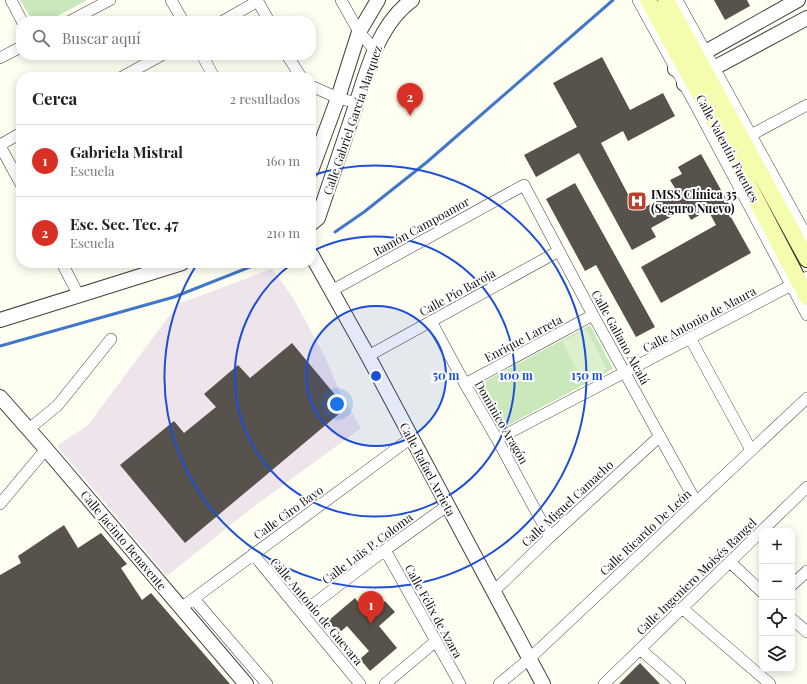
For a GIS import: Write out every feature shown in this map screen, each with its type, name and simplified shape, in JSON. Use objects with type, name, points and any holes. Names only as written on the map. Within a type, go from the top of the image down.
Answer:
[{"type":"main road","name":"Calle Valentín Fuentes","points":[[641,0],[690,60]]},
{"type":"main road","name":"Calle Valentín Fuentes","points":[[666,0],[690,60],[807,258]]},
{"type":"main road","name":"Calle Valentín Fuentes","points":[[699,76],[726,142],[807,297]]},
{"type":"main road","points":[[781,212],[782,190]]},
{"type":"street","points":[[11,0],[19,16]]},
{"type":"street","points":[[80,16],[110,0]]},
{"type":"street","points":[[171,0],[180,16]]},
{"type":"street","points":[[341,0],[359,32],[375,50]]},
{"type":"street","name":"Calle Gabriel García Marquez","points":[[316,157],[338,98],[359,32],[378,0]]},
{"type":"street","name":"Calle Gabriel García Marquez","points":[[316,220],[318,218],[375,50],[394,17],[412,0]]},
{"type":"street","points":[[677,0],[690,60],[699,76],[752,135],[807,237]]},
{"type":"street","points":[[690,60],[798,0]]},
{"type":"street","points":[[232,16],[257,1],[265,16]]},
{"type":"street","points":[[699,76],[807,18]]},
{"type":"street","points":[[0,58],[16,50]]},
{"type":"street","points":[[133,72],[154,60]]},
{"type":"street","points":[[205,60],[211,72]]},
{"type":"street","points":[[290,60],[298,72]]},
{"type":"street","points":[[316,88],[338,98],[357,103]]},
{"type":"street","points":[[752,135],[807,105]]},
{"type":"street","points":[[16,136],[0,145],[16,175]]},
{"type":"street","name":"Calle Galiano Alcalá","points":[[524,185],[593,315],[696,502]]},
{"type":"street","name":"Ramón Campoamor","points":[[331,291],[524,185]]},
{"type":"street","name":"Calle Pío Baroja","points":[[368,356],[559,251]]},
{"type":"street","name":"Calle Rafael Arrieta","points":[[316,263],[368,356],[543,684]]},
{"type":"street","points":[[65,268],[79,296]]},
{"type":"street","points":[[2,316],[79,296],[166,268]]},
{"type":"street","points":[[798,281],[807,316]]},
{"type":"street","name":"Calle Antonio de Maura","points":[[497,439],[798,281]]},
{"type":"street","name":"Enrique Larreta","points":[[465,384],[593,315]]},
{"type":"street","name":"Dominico Aragón","points":[[431,321],[550,536]]},
{"type":"street","points":[[690,338],[751,450]]},
{"type":"street","points":[[28,429],[58,405],[111,339]]},
{"type":"street","name":"Calle Jacinto Benavente","points":[[0,397],[246,684]]},
{"type":"street","name":"Calle Ricardo De León","points":[[499,684],[529,659],[807,398]]},
{"type":"street","name":"Calle Miguel Camacho","points":[[494,591],[550,536],[660,436]]},
{"type":"street","name":"Calle Ciro Bayo","points":[[181,608],[412,438]]},
{"type":"street","points":[[0,504],[46,449]]},
{"type":"street","name":"Calle Ingeniero Moisés Rangel","points":[[606,683],[807,487]]},
{"type":"street","name":"Calle Luis P. Coloma","points":[[302,613],[385,550],[448,505]]},
{"type":"street","name":"Calle Félix de Azara","points":[[385,550],[460,684]]},
{"type":"street","name":"Calle Antonio de Guevara","points":[[253,554],[360,684]]},
{"type":"street","points":[[730,562],[759,589]]},
{"type":"street","points":[[795,582],[807,571]]},
{"type":"street","points":[[194,599],[267,684]]},
{"type":"street","points":[[682,608],[770,684]]},
{"type":"street","points":[[795,621],[807,632]]},
{"type":"street","points":[[385,684],[436,641]]},
{"type":"street","points":[[640,649],[680,684]]},
{"type":"shaded area","points":[[272,269],[292,296],[324,355],[339,390],[361,428],[248,511],[167,576],[57,446],[88,425],[178,304]]},
{"type":"green space","points":[[20,0],[87,0],[57,16],[30,16]]},
{"type":"green space","points":[[590,325],[613,369],[499,430],[476,386]]},
{"type":"green space","points":[[586,329],[607,369],[583,382],[562,342]]},
{"type":"building","points":[[714,0],[747,0],[750,6],[725,20]]},
{"type":"building","points":[[602,57],[630,110],[663,93],[675,116],[628,141],[623,131],[601,143],[631,200],[634,199],[640,210],[676,190],[670,180],[682,174],[678,167],[701,154],[731,208],[727,210],[751,253],[661,303],[641,267],[716,225],[708,210],[691,220],[685,209],[651,228],[656,237],[632,250],[579,153],[536,177],[524,155],[577,127],[553,83]]},
{"type":"building","points":[[575,183],[655,327],[636,337],[596,265],[585,271],[546,199]]},
{"type":"building","points":[[292,343],[346,408],[185,543],[120,465],[174,421],[184,433],[216,407],[204,394],[238,365],[250,378]]},
{"type":"building","points":[[64,525],[78,548],[101,533],[127,564],[121,568],[142,600],[151,593],[230,684],[0,684],[0,575],[21,563],[18,556]]},
{"type":"building","points":[[355,598],[369,615],[385,601],[395,612],[379,626],[397,648],[370,671],[360,659],[369,651],[347,626],[339,633],[328,621]]},
{"type":"building","points":[[640,663],[660,684],[619,684]]},
{"type":"waterway","points":[[335,232],[364,212],[427,162],[613,0]]},
{"type":"waterway","points":[[0,346],[174,297],[247,268]]},
{"type":"place","name":"Esc. Sec. Tec. 47","points":[[410,116]]},
{"type":"place","name":"IMSS Clínica 35 (Seguro Nuevo)","points":[[637,201]]},
{"type":"place","name":"Gabriela Mistral","points":[[371,624]]}]
